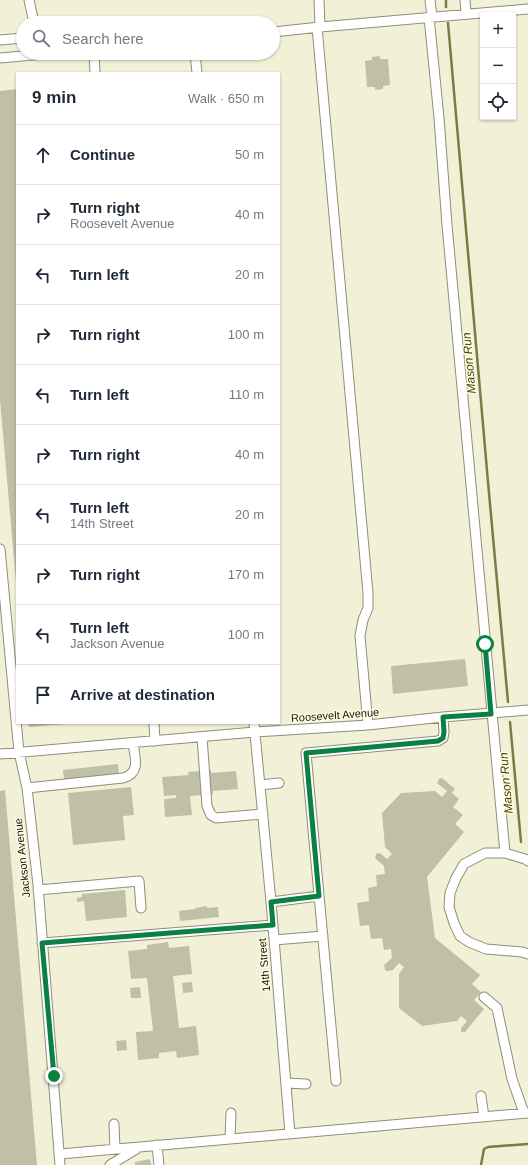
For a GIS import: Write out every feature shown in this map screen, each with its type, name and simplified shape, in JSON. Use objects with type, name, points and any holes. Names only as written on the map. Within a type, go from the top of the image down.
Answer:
[{"type":"street","points":[[29,0],[32,16]]},
{"type":"street","points":[[319,0],[318,27],[368,593],[368,608],[362,620],[360,636],[368,725]]},
{"type":"street","points":[[430,0],[491,714],[505,852]]},
{"type":"street","points":[[465,0],[466,13]]},
{"type":"street","points":[[280,31],[466,13],[528,9]]},
{"type":"street","points":[[0,40],[16,39]]},
{"type":"street","points":[[0,58],[16,56]]},
{"type":"street","points":[[94,60],[95,72]]},
{"type":"street","points":[[196,60],[197,72]]},
{"type":"street","name":"Jackson Avenue","points":[[0,549],[18,752],[27,788],[38,890],[60,1165]]},
{"type":"street","name":"Roosevelt Avenue","points":[[0,754],[202,737],[255,728],[368,725],[528,710]]},
{"type":"street","points":[[336,1081],[306,753],[438,741],[443,738],[443,717]]},
{"type":"street","points":[[154,724],[155,741]]},
{"type":"street","name":"14th Street","points":[[255,728],[290,1134]]},
{"type":"street","points":[[202,737],[207,806],[211,815],[216,818],[263,814]]},
{"type":"street","points":[[27,788],[130,776],[134,771],[135,763],[133,743]]},
{"type":"street","points":[[260,785],[279,783]]},
{"type":"street","points":[[528,861],[505,852],[485,852],[464,864],[450,893],[449,907],[460,936],[469,942],[486,949],[522,952],[528,954]]},
{"type":"street","points":[[38,890],[139,881],[141,908]]},
{"type":"street","points":[[271,902],[319,896]]},
{"type":"street","points":[[42,943],[273,925]]},
{"type":"street","points":[[274,940],[323,936]]},
{"type":"street","points":[[60,1154],[526,1113],[512,1079],[497,1008],[484,997]]},
{"type":"street","points":[[286,1083],[306,1084]]},
{"type":"street","points":[[481,1096],[484,1117]]},
{"type":"street","points":[[230,1139],[231,1113]]},
{"type":"street","points":[[114,1124],[115,1149]]},
{"type":"street","points":[[157,1146],[159,1165]]},
{"type":"street","points":[[110,1165],[139,1147]]},
{"type":"building","points":[[380,56],[380,59],[388,59],[390,85],[383,86],[383,89],[375,90],[375,87],[367,87],[365,61],[372,60],[372,57]]},
{"type":"building","points":[[16,89],[16,582],[0,400],[0,91]]},
{"type":"building","points":[[465,659],[468,686],[393,694],[391,666]]},
{"type":"building","points":[[28,724],[65,724],[29,727]]},
{"type":"building","points":[[118,764],[119,775],[64,780],[63,770]]},
{"type":"building","points":[[211,770],[211,773],[236,771],[238,789],[213,791],[213,794],[190,796],[192,815],[165,817],[164,799],[176,798],[176,795],[164,796],[162,777],[189,775],[188,772]]},
{"type":"building","points":[[442,778],[455,789],[452,793],[459,799],[453,807],[463,815],[455,824],[464,832],[427,877],[435,938],[480,975],[472,984],[481,992],[474,1000],[484,1009],[465,1032],[461,1032],[461,1028],[467,1021],[461,1016],[457,1021],[422,1026],[399,1008],[399,974],[404,967],[399,963],[393,970],[385,970],[384,965],[392,958],[391,949],[384,950],[382,938],[371,939],[369,925],[360,926],[357,903],[369,901],[368,888],[377,886],[376,875],[385,874],[384,866],[375,858],[376,854],[380,853],[387,859],[392,854],[385,847],[382,813],[401,793],[435,791],[442,797],[447,791],[437,783],[439,779]]},
{"type":"building","points":[[131,787],[134,815],[123,816],[125,840],[73,845],[68,793]]},
{"type":"building","points":[[5,790],[37,1165],[0,1165],[0,791]]},
{"type":"building","points":[[125,890],[127,917],[86,921],[84,901],[77,902],[77,898],[82,897],[82,894]]},
{"type":"building","points":[[207,906],[207,908],[218,907],[219,917],[180,921],[179,911]]},
{"type":"building","points":[[168,942],[169,948],[189,946],[192,974],[173,976],[179,1028],[196,1026],[199,1055],[177,1058],[176,1051],[159,1053],[159,1058],[138,1060],[136,1032],[153,1031],[147,978],[131,979],[128,951],[147,949],[147,945]]},
{"type":"building","points":[[192,982],[193,992],[183,993],[182,983]]},
{"type":"building","points":[[140,987],[141,998],[131,998],[130,988]]},
{"type":"building","points":[[126,1040],[127,1050],[117,1051],[116,1041]]},
{"type":"building","points":[[150,1159],[151,1165],[135,1165],[135,1162]]},
{"type":"waterway","name":"Mason Run","points":[[446,0],[446,7]]},
{"type":"waterway","name":"Mason Run","points":[[448,23],[508,702]]},
{"type":"waterway","name":"Mason Run","points":[[510,722],[521,842]]},
{"type":"waterway","name":"Mason Run","points":[[481,1165],[484,1149],[488,1147],[528,1144]]},
{"type":"route","points":[[54,1076],[42,943],[273,925],[271,902],[319,896],[306,753],[438,741],[443,738],[443,717],[491,714],[485,644]]}]
